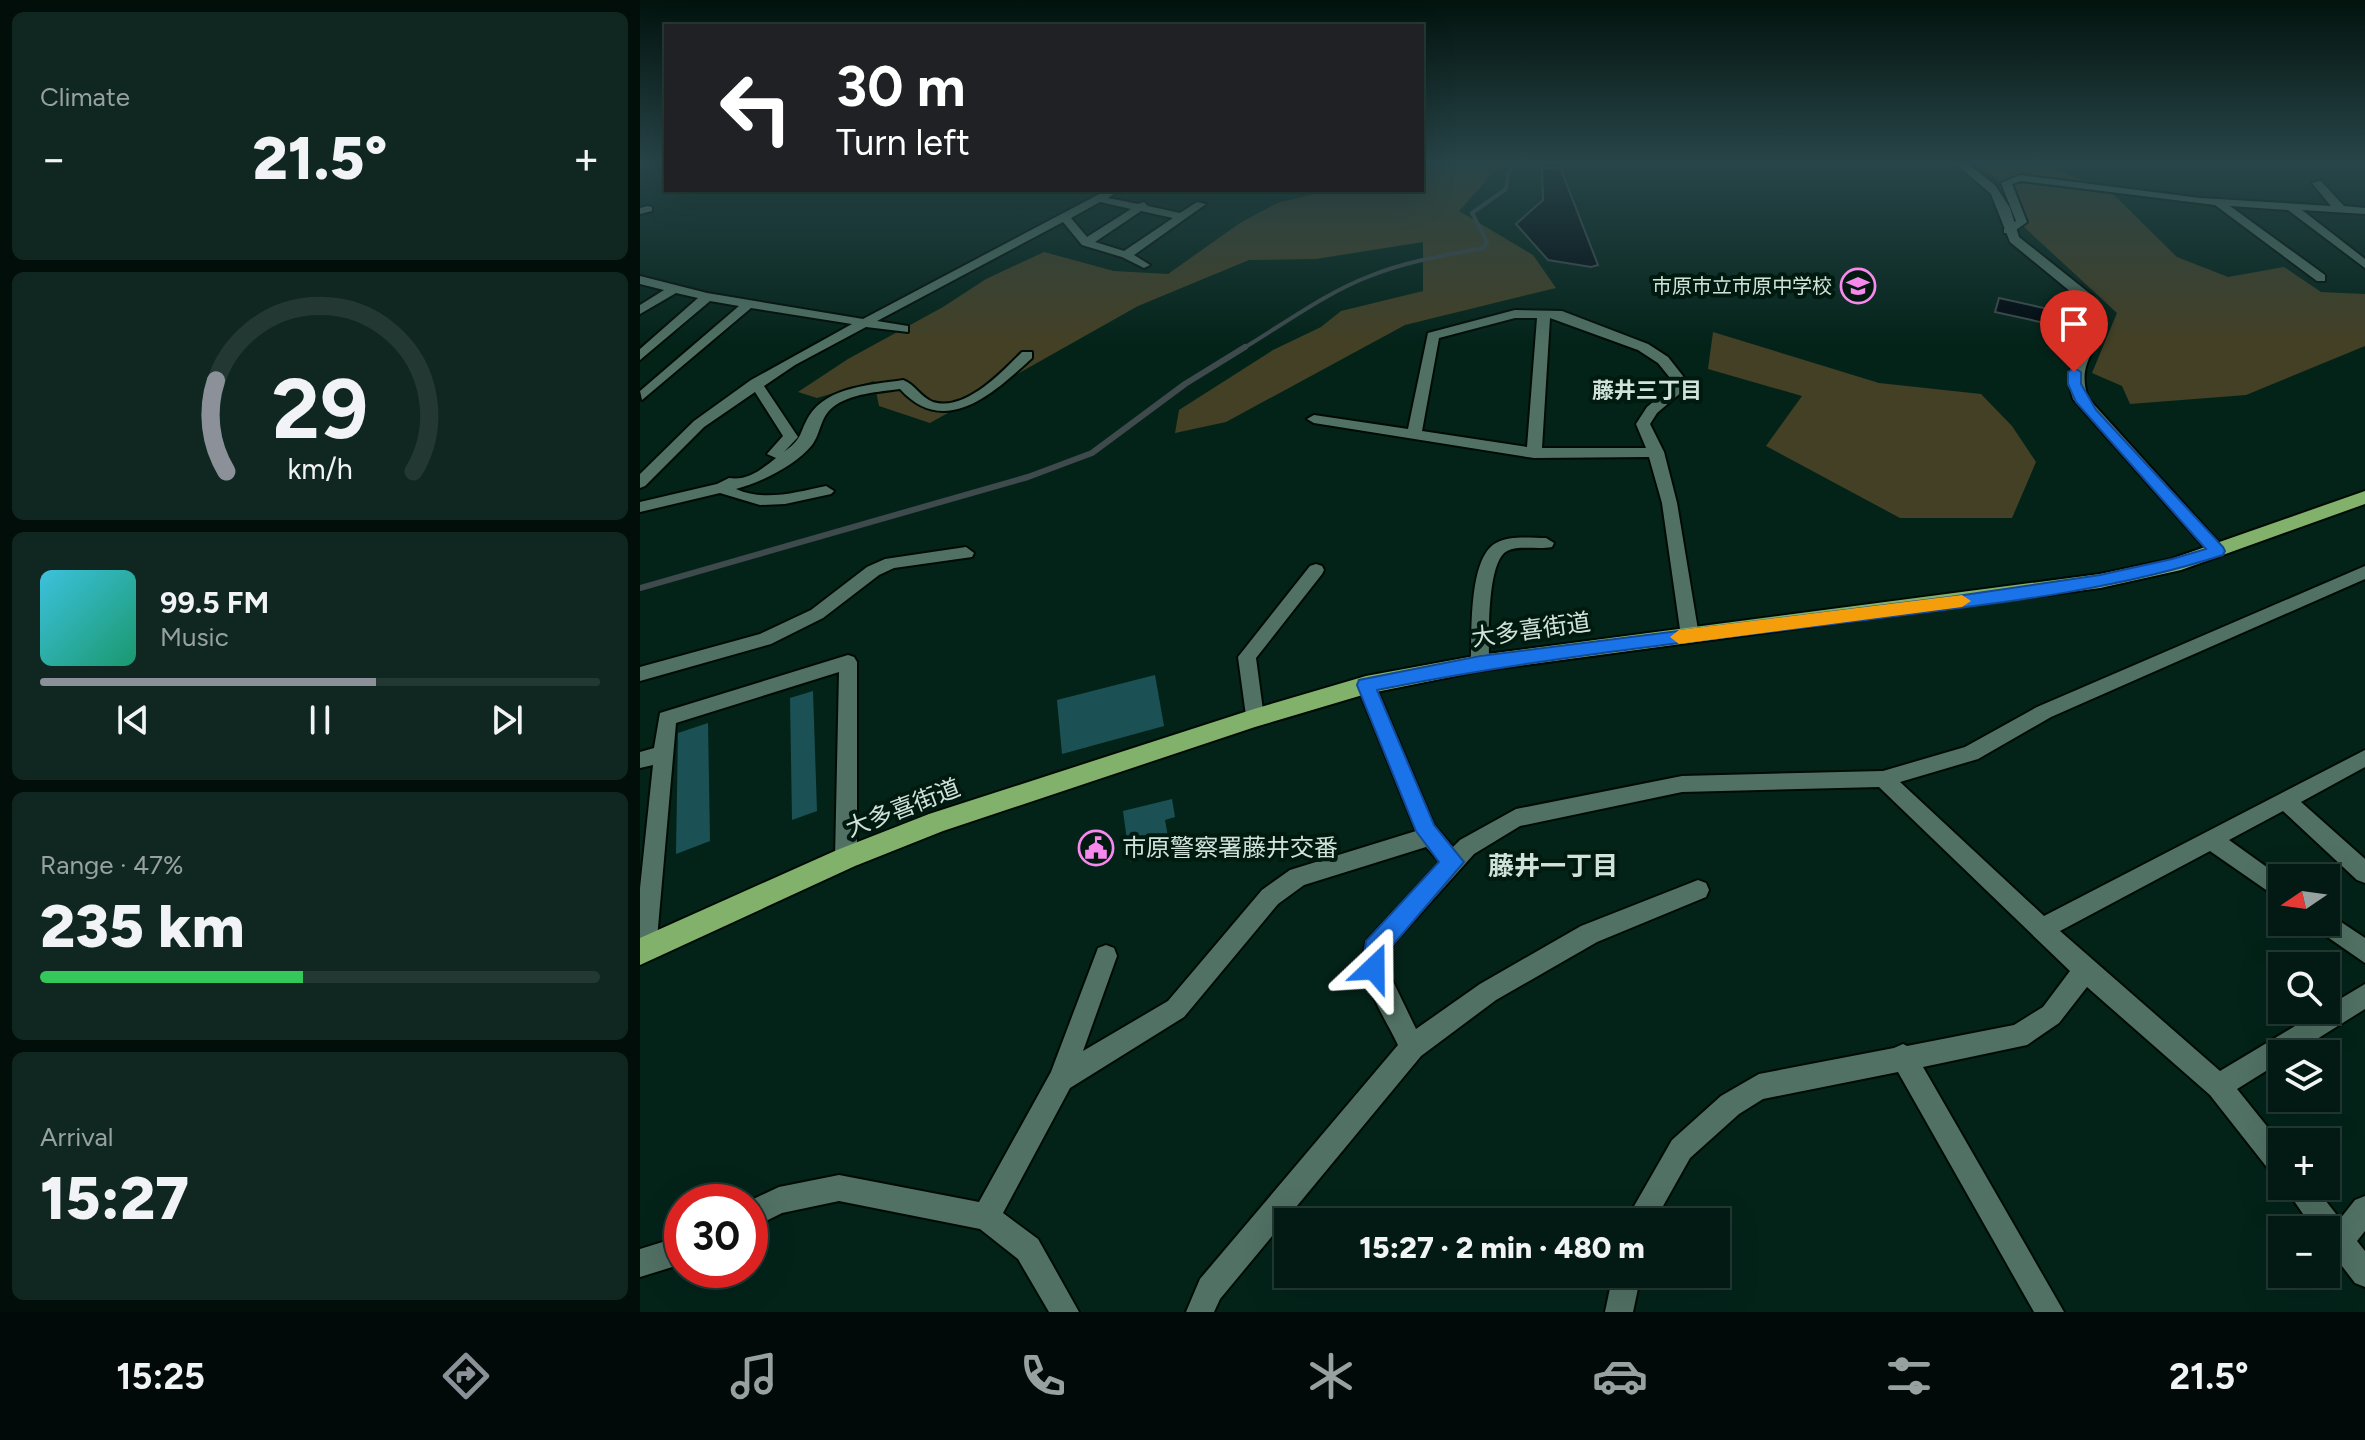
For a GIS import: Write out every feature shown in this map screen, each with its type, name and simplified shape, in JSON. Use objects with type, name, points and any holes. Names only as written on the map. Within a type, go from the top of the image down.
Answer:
[{"type":"highway","name":"大多喜街道","points":[[642,951],[846,858],[1026,790],[1366,685],[1480,663],[2100,581],[2174,565],[2365,497]]},
{"type":"street","points":[[640,483],[699,424],[756,383],[859,323],[1050,224]]},
{"type":"street","points":[[1070,224],[1086,243],[1126,255],[1144,265]]},
{"type":"street","points":[[1086,243],[1114,224]]},
{"type":"street","points":[[1126,255],[1171,224]]},
{"type":"street","points":[[2007,224],[2014,239],[2088,299],[2098,316],[2099,324],[2092,342],[2076,362],[2075,384],[2081,399],[2217,551]]},
{"type":"street","points":[[2008,231],[2019,224]]},
{"type":"street","points":[[2248,224],[2321,278]]},
{"type":"street","points":[[2313,224],[2365,265]]},
{"type":"street","points":[[640,280],[707,297],[904,329]]},
{"type":"street","points":[[640,310],[673,289]]},
{"type":"street","points":[[640,356],[707,297]]},
{"type":"street","points":[[642,396],[748,304]]},
{"type":"street","points":[[1414,435],[1433,336],[1515,314],[1544,313],[1573,318],[1643,347],[1663,360],[1683,385],[1652,410],[1643,424],[1657,452],[1679,551],[1690,636]]},
{"type":"street","points":[[1534,453],[1544,313]]},
{"type":"street","points":[[640,507],[759,478],[806,443],[816,417],[829,403],[852,393],[903,384],[912,398],[923,405],[965,404],[986,391],[1027,355]]},
{"type":"street","points":[[722,488],[784,447],[791,437],[756,383]]},
{"type":"street","points":[[1314,419],[1534,453],[1657,452]]},
{"type":"street","points":[[722,488],[741,500],[772,501],[826,491]]},
{"type":"street","points":[[1480,663],[1484,580],[1493,554],[1502,546],[1546,543]]},
{"type":"street","points":[[640,674],[765,639],[817,614],[873,571],[891,563],[966,553]]},
{"type":"street","points":[[1254,718],[1247,657],[1316,570]]},
{"type":"street","points":[[1412,1047],[1374,968],[1375,948],[1467,847],[1516,818],[1682,784],[1883,779],[1971,753],[2044,712],[2365,572]]},
{"type":"street","points":[[642,951],[667,718],[848,662],[846,858]]},
{"type":"street","points":[[1366,685],[1431,836],[1453,862]]},
{"type":"street","points":[[640,760],[662,754]]},
{"type":"street","points":[[2044,928],[2365,758]]},
{"type":"street","points":[[1883,779],[2085,970],[2219,1086],[2268,1148]]},
{"type":"street","points":[[2285,800],[2365,873]]},
{"type":"street","points":[[1061,1079],[1176,1009],[1270,897],[1298,877],[1431,836]]},
{"type":"street","points":[[2212,840],[2268,881]]},
{"type":"street","points":[[1200,1312],[1210,1289],[1412,1047],[1488,992],[1589,934],[1698,890]]},
{"type":"street","points":[[2340,934],[2365,952]]},
{"type":"street","points":[[986,1217],[1061,1079],[1106,956]]},
{"type":"street","points":[[1647,1208],[1681,1149],[1730,1105],[1759,1087],[1903,1056],[2018,1036],[2051,1015],[2085,970]]},
{"type":"street","points":[[2219,1086],[2365,996]]},
{"type":"street","points":[[1903,1056],[2050,1312]]},
{"type":"street","points":[[768,1206],[779,1200],[839,1188],[986,1217],[1028,1249],[1065,1312]]},
{"type":"street","points":[[2308,1200],[2321,1216]]},
{"type":"street","points":[[2365,1210],[2340,1240],[2365,1273]]},
{"type":"street","points":[[640,1263],[664,1256]]},
{"type":"street","points":[[1619,1312],[1624,1288]]},
{"type":"shaded area","points":[[1238,224],[1481,224],[1533,255],[1556,288],[1405,325],[1226,422],[1175,433],[1179,410],[1273,350],[1321,327],[1341,311],[1423,291],[1423,242],[1316,259],[1249,260],[1138,306],[930,423],[879,406],[874,381],[817,398],[798,392],[848,359],[943,307],[986,279],[1044,252],[1114,271],[1168,274]]},
{"type":"shaded area","points":[[1516,224],[1582,224],[1598,265],[1591,267],[1548,260]]},
{"type":"shaded area","points":[[2021,224],[2144,224],[2177,257],[2228,277],[2284,267],[2321,292],[2365,294],[2365,346],[2246,395],[2130,404],[2122,386],[2092,373],[2117,313]]},
{"type":"shaded area","points":[[1999,298],[2057,311],[2054,325],[1995,312]]},
{"type":"shaded area","points":[[1713,332],[1879,383],[1981,394],[2012,426],[2036,462],[2012,518],[1900,518],[1766,446],[1802,396],[1708,369]]},
{"type":"building","points":[[1155,675],[1164,726],[1062,754],[1057,700]]},
{"type":"building","points":[[813,691],[817,811],[792,820],[790,698]]},
{"type":"building","points":[[708,723],[710,841],[676,854],[678,733]]},
{"type":"building","points":[[1172,799],[1175,817],[1165,820],[1171,854],[1150,861],[1149,856],[1130,862],[1123,811]]},
{"type":"waterway","points":[[1242,349],[1353,283],[1412,262],[1484,248],[1487,242],[1478,224]]},
{"type":"waterway","points":[[640,588],[1028,477],[1092,453],[1185,384],[1245,347]]},
{"type":"slow traffic","points":[[1679,637],[1962,601]]},
{"type":"place","name":"市原市立市原中学校","points":[[1858,286]]},
{"type":"place","name":"市原警察署藤井交番","points":[[1096,848]]},
{"type":"district","name":"藤井三丁目","points":[[1647,390]]},
{"type":"district","name":"藤井一丁目","points":[[1553,866]]},
{"type":"route","points":[[1374,968],[1375,948],[1453,862],[1426,831],[1366,685],[1480,663],[2100,581],[2174,565],[2217,551],[2091,413],[2081,399],[2074,372]]}]
